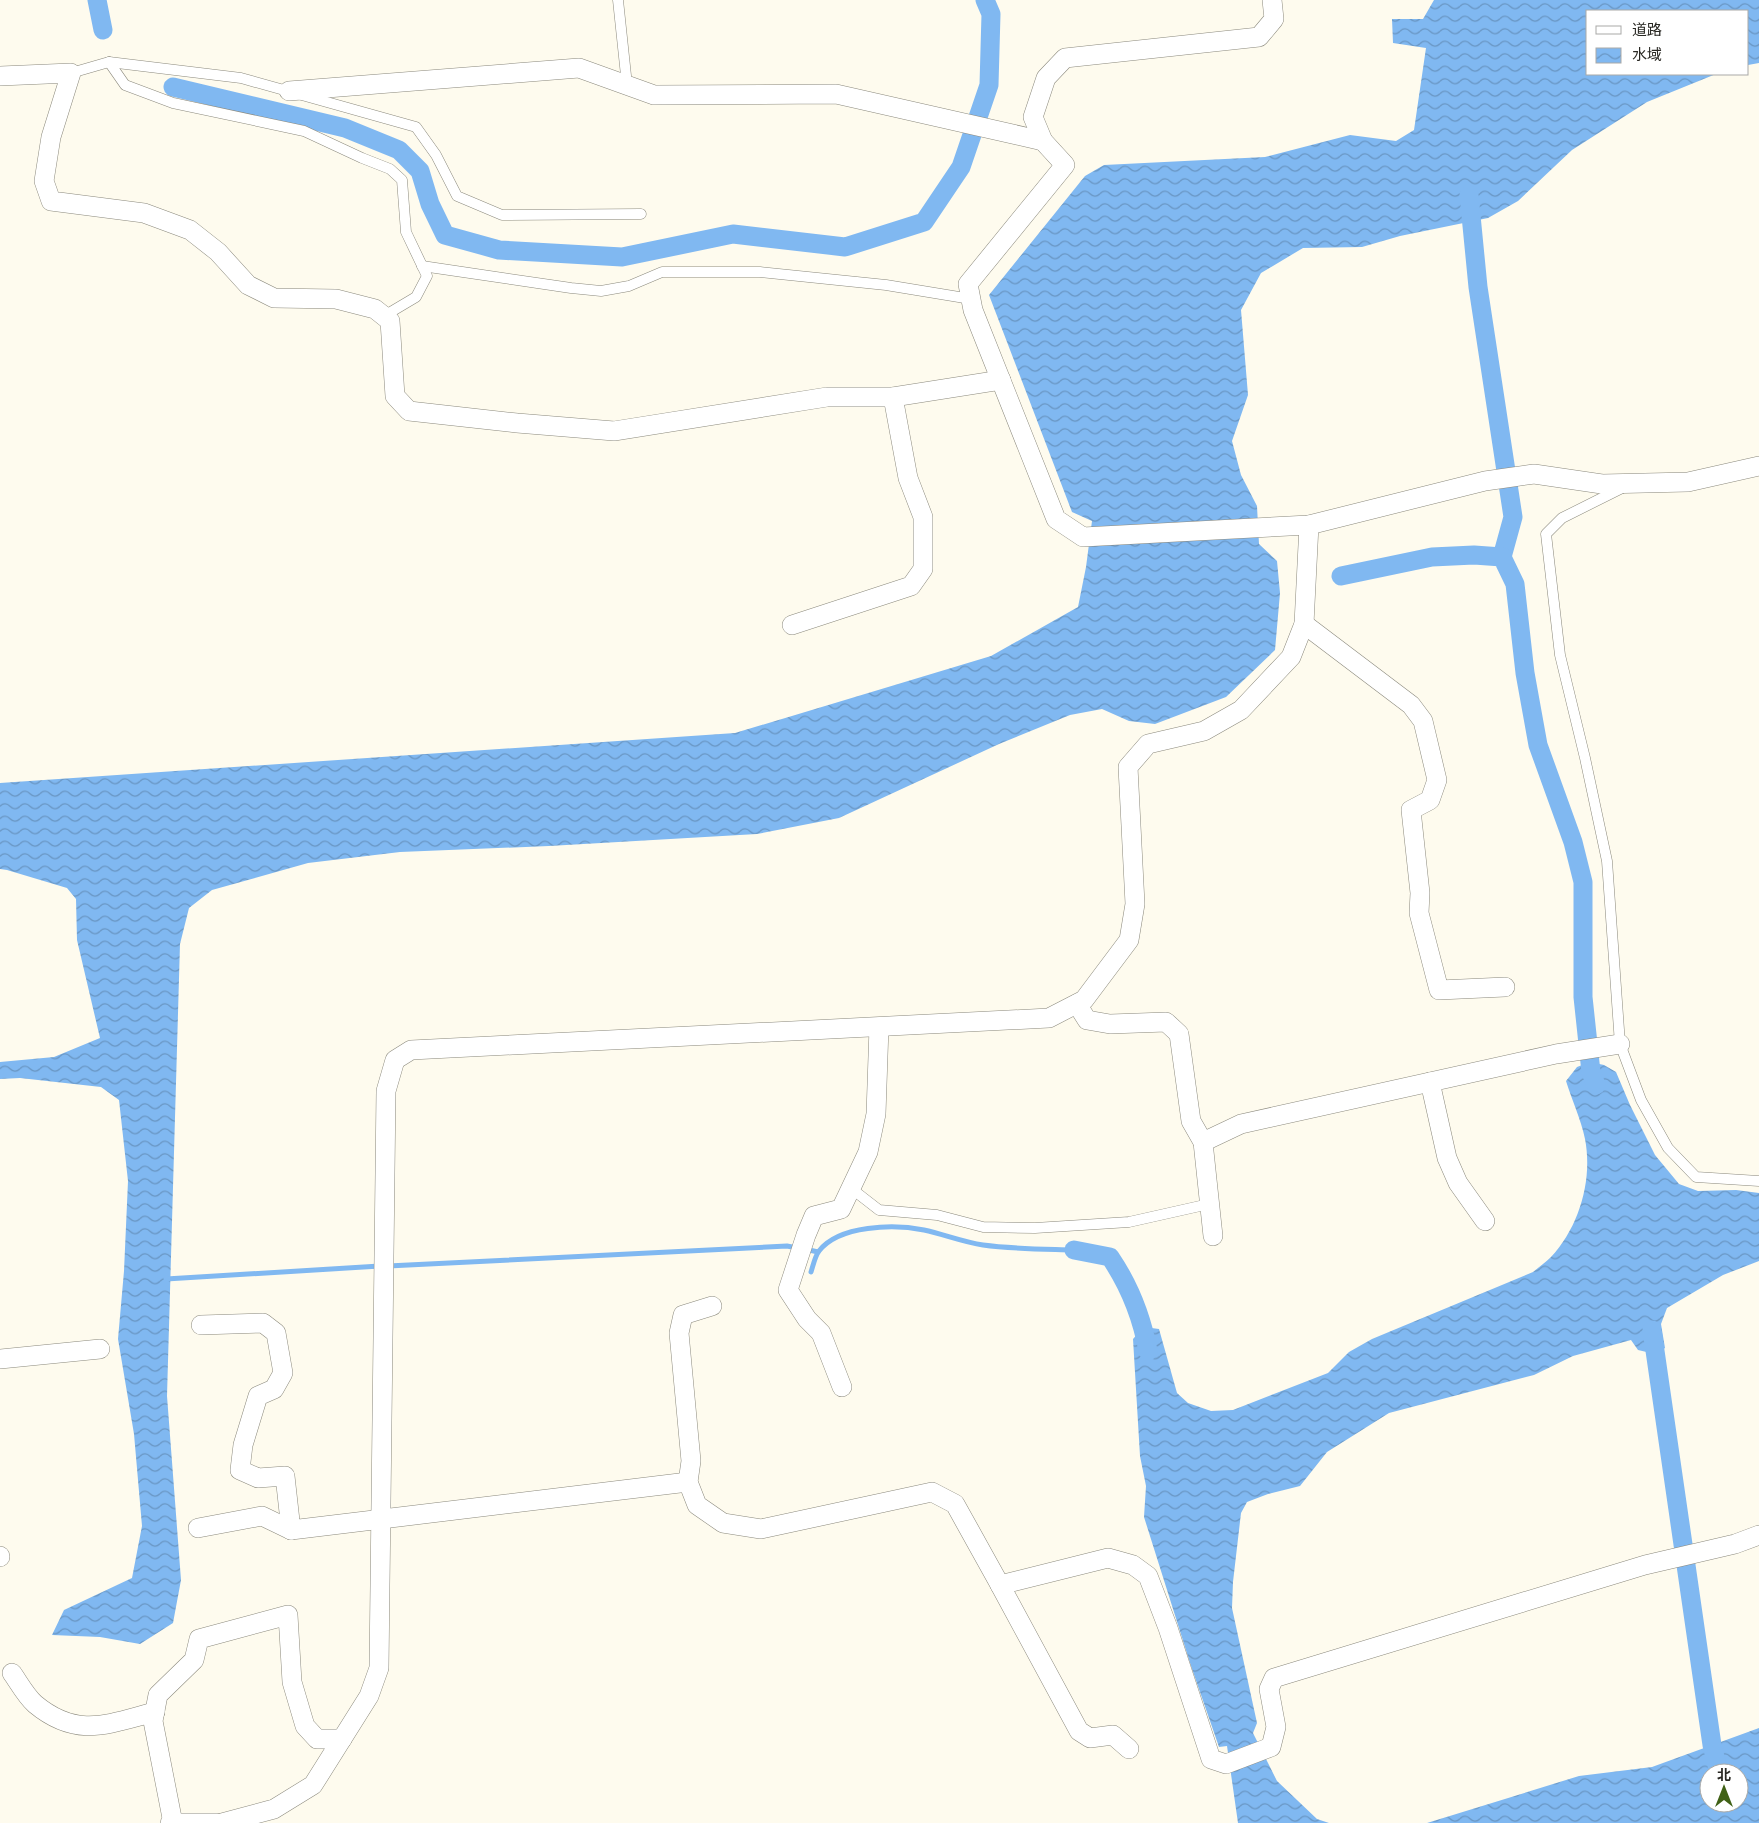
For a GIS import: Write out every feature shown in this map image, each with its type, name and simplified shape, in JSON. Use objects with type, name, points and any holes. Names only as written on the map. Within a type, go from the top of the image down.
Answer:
[{"type":"street","points":[[1272,0],[1274,19],[1259,37],[1065,58],[1046,78],[1033,116],[1043,141],[1065,164],[968,284],[973,310],[1056,519],[1083,537],[1309,525],[1485,480],[1534,474],[1602,484],[1688,482],[1759,466]]},
{"type":"street","points":[[289,91],[579,68],[654,95],[836,94],[1043,141]]},
{"type":"street","points":[[0,76],[71,73],[51,137],[44,181],[51,201],[144,213],[190,230],[218,252],[248,285],[274,298],[336,299],[375,309],[390,321],[395,396],[409,411],[614,431],[826,398],[893,398],[1001,380]]},
{"type":"street","points":[[792,626],[911,586],[923,569],[923,516],[908,478],[893,398]]},
{"type":"street","points":[[222,1823],[274,1809],[313,1785],[369,1696],[378,1668],[386,1091],[395,1060],[410,1050],[1049,1018],[1084,1000],[1129,940],[1135,904],[1128,767],[1148,744],[1204,731],[1241,710],[1291,657],[1304,624],[1309,525]]},
{"type":"street","points":[[1304,624],[1411,705],[1423,721],[1437,780],[1430,800],[1411,810],[1420,893],[1419,913],[1439,990],[1506,987]]},
{"type":"street","points":[[1077,1004],[1087,1020],[1110,1024],[1166,1022],[1179,1034],[1191,1121],[1203,1142],[1213,1236]]},
{"type":"street","points":[[842,1387],[821,1333],[807,1319],[788,1290],[806,1234],[814,1216],[841,1209],[868,1152],[876,1114],[879,1027]]},
{"type":"street","points":[[1203,1142],[1241,1124],[1556,1054],[1620,1044]]},
{"type":"street","points":[[1430,1082],[1448,1158],[1458,1183],[1485,1221]]},
{"type":"street","points":[[712,1306],[683,1315],[679,1333],[691,1461],[688,1482],[697,1505],[723,1523],[761,1529],[932,1492],[955,1504],[1079,1731],[1090,1738],[1113,1735],[1129,1749]]},
{"type":"street","points":[[201,1325],[263,1323],[276,1334],[283,1373],[274,1389],[258,1396],[242,1445],[240,1470],[258,1478],[285,1476],[291,1530]]},
{"type":"street","points":[[0,1358],[100,1349]]},
{"type":"street","points":[[198,1528],[262,1516],[291,1530],[688,1482]]},
{"type":"street","points":[[1000,1585],[1108,1558],[1133,1565],[1148,1576],[1168,1628],[1211,1759],[1226,1764],[1271,1747],[1276,1727],[1269,1689],[1274,1678],[1648,1565],[1721,1547],[1759,1535]]},
{"type":"street","points":[[217,1823],[172,1823],[153,1721],[158,1695],[194,1660],[199,1638],[288,1615],[292,1682],[305,1726],[317,1739],[342,1739]]},
{"type":"street","points":[[12,1673],[34,1703],[66,1724],[98,1726],[155,1712]]},
{"type":"lane","points":[[618,0],[627,86]]},
{"type":"lane","points":[[71,73],[109,62],[241,78],[416,127],[436,155],[457,196],[502,215],[641,214]]},
{"type":"lane","points":[[109,62],[125,86],[173,103],[304,131],[390,169],[402,180],[406,232],[427,276],[416,297],[384,316]]},
{"type":"lane","points":[[422,266],[601,291],[629,286],[662,272],[760,272],[886,285],[971,299]]},
{"type":"lane","points":[[1631,483],[1562,518],[1546,534],[1560,655],[1607,861],[1620,1044],[1641,1100],[1668,1148],[1696,1177],[1759,1180]]},
{"type":"lane","points":[[852,1189],[879,1210],[937,1215],[983,1227],[1035,1228],[1129,1222],[1209,1204]]},
{"type":"water","points":[[1434,0],[1759,0],[1759,63],[1749,65],[1749,10],[1586,10],[1586,75],[1714,75],[1647,102],[1572,150],[1518,201],[1488,218],[1400,236],[1362,247],[1303,248],[1261,273],[1241,310],[1248,395],[1232,441],[1241,475],[1257,506],[1259,544],[1277,561],[1280,593],[1275,650],[1226,697],[1155,724],[1129,721],[1102,709],[1070,715],[999,744],[839,818],[757,834],[549,846],[400,852],[308,863],[212,890],[189,908],[180,944],[167,1396],[181,1580],[173,1623],[140,1644],[100,1637],[52,1635],[64,1610],[132,1578],[142,1526],[134,1434],[118,1339],[124,1271],[128,1181],[119,1100],[101,1087],[20,1078],[0,1079],[0,1062],[54,1057],[100,1038],[77,940],[76,899],[67,888],[0,869],[0,783],[735,733],[991,656],[1078,607],[1092,521],[1072,512],[989,295],[1085,176],[1104,165],[1265,157],[1350,135],[1396,141],[1414,130],[1426,48],[1393,43],[1392,19],[1423,19]]},
{"type":"water","points":[[1590,1062],[1604,1065],[1616,1072],[1655,1155],[1679,1184],[1698,1191],[1736,1190],[1759,1193],[1759,1261],[1723,1275],[1667,1308],[1661,1324],[1665,1348],[1655,1354],[1638,1350],[1631,1340],[1573,1356],[1534,1375],[1389,1413],[1327,1452],[1300,1486],[1268,1494],[1247,1502],[1241,1513],[1232,1608],[1257,1723],[1253,1733],[1277,1781],[1317,1819],[1329,1823],[1238,1823],[1227,1746],[1219,1747],[1191,1666],[1144,1517],[1146,1486],[1140,1456],[1133,1339],[1144,1327],[1159,1329],[1177,1393],[1188,1403],[1211,1411],[1233,1410],[1328,1373],[1349,1352],[1372,1339],[1533,1272],[1551,1257],[1561,1245],[1582,1202],[1587,1171],[1585,1139],[1566,1081],[1577,1067]]},
{"type":"water","points":[[1759,1728],[1759,1823],[1427,1823],[1579,1776],[1652,1767]]},
{"type":"waterway","points":[[97,0],[103,30]]},
{"type":"waterway","points":[[173,87],[345,128],[399,150],[420,171],[430,204],[445,235],[499,250],[622,257],[733,234],[845,247],[924,222],[961,167],[989,85],[991,14],[985,0]]},
{"type":"waterway","points":[[1469,195],[1478,287],[1513,517],[1502,557]]},
{"type":"waterway","points":[[1341,576],[1432,557],[1474,555],[1502,557],[1515,584],[1525,673],[1538,745],[1573,842],[1583,882],[1583,997],[1591,1072],[1596,1085]]},
{"type":"waterway","points":[[811,1272],[815,1258],[828,1242],[853,1231],[868,1228],[912,1228],[983,1245],[1074,1250]]},
{"type":"waterway","points":[[388,1266],[787,1246],[797,1248]]},
{"type":"waterway","points":[[805,1249],[818,1252]]},
{"type":"waterway","points":[[1074,1250],[1110,1257],[1134,1302],[1148,1351]]},
{"type":"waterway","points":[[166,1279],[380,1266]]},
{"type":"waterway","points":[[1652,1330],[1712,1745],[1716,1763]]}]
